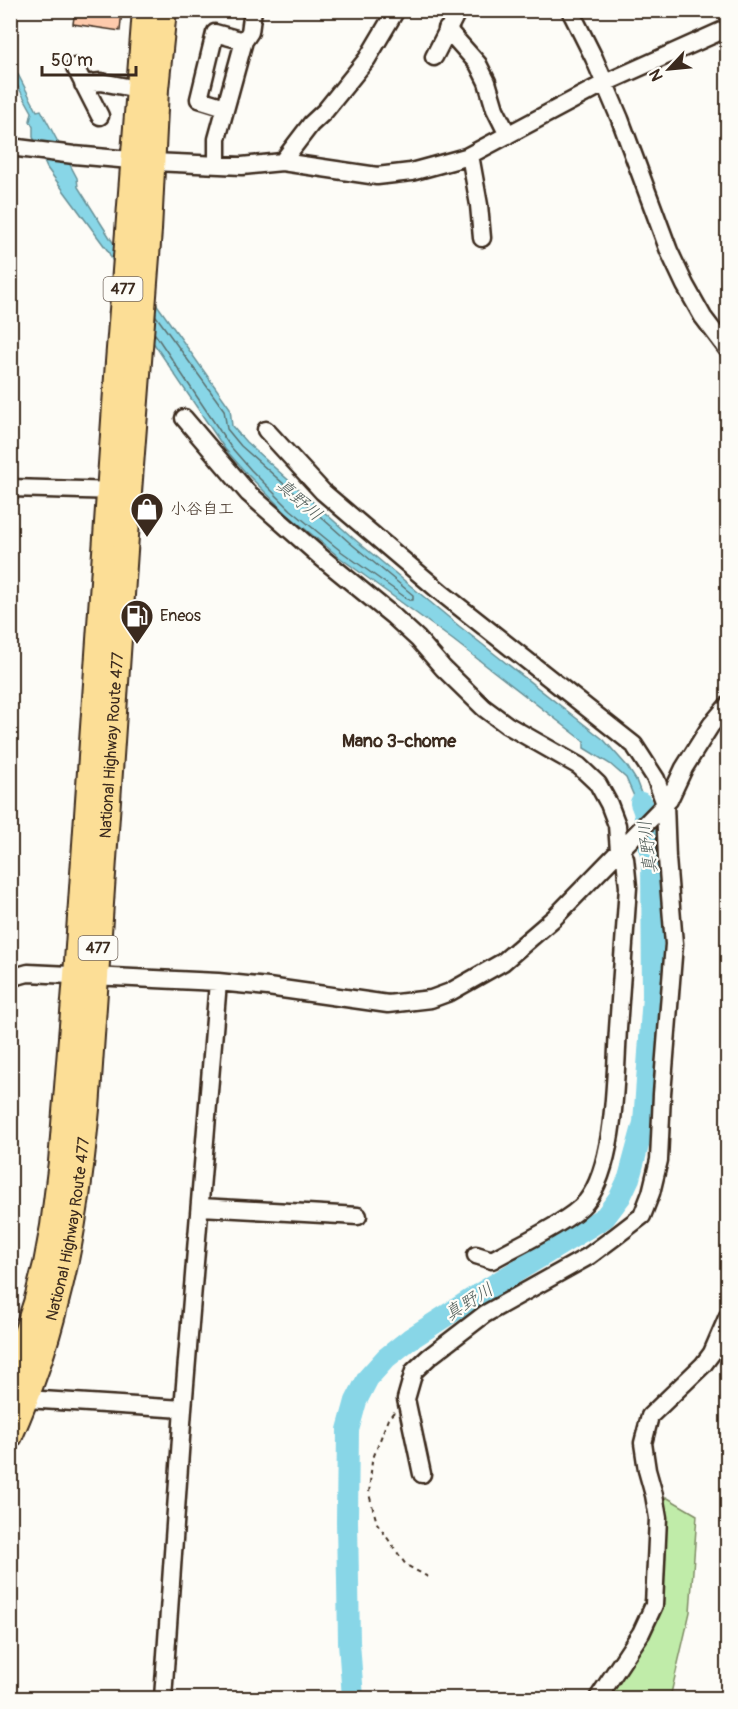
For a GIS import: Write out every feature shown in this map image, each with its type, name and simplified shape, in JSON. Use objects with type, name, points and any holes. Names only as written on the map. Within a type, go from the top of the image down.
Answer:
[{"type":"highway","name":"National Highway Route 477","points":[[119,491],[138,375],[149,230],[138,88],[145,10]]},
{"type":"highway","name":"National Highway Route 477","points":[[10,1436],[53,1226],[86,976],[119,491],[117,362],[129,216],[143,161],[156,88],[164,10]]},
{"type":"street","points":[[217,165],[217,139],[244,41],[250,32],[253,10]]},
{"type":"street","points":[[282,162],[311,124],[326,111],[367,59],[396,10]]},
{"type":"street","points":[[434,57],[458,10]]},
{"type":"street","points":[[570,10],[605,83],[681,277],[704,317],[728,350]]},
{"type":"street","points":[[18,148],[143,161],[217,165],[282,162],[377,176],[411,172],[470,155],[605,83],[728,28]]},
{"type":"street","points":[[447,30],[478,64],[487,82],[495,109],[508,135]]},
{"type":"street","points":[[225,107],[199,99],[215,33],[244,41]]},
{"type":"street","points":[[75,67],[100,116]]},
{"type":"street","points":[[84,84],[100,82],[138,88]]},
{"type":"street","points":[[470,155],[482,238]]},
{"type":"street","points":[[184,418],[248,493],[393,616],[484,708],[507,725],[579,766],[598,784],[617,825],[626,858],[628,887],[613,1100],[607,1152],[598,1183],[585,1203],[562,1221],[492,1260],[476,1254]]},
{"type":"street","points":[[266,430],[323,492],[443,594],[634,745],[656,779],[662,807],[674,944],[659,1160],[642,1216],[589,1256],[485,1314],[414,1371],[406,1399],[422,1474]]},
{"type":"street","points":[[10,488],[119,491]]},
{"type":"street","points":[[10,978],[28,973],[218,982],[388,1004],[431,999],[450,992],[503,962],[554,918],[662,807],[672,794],[684,768],[711,725],[728,705]]},
{"type":"street","points":[[164,1698],[183,1409],[218,982]]},
{"type":"street","points":[[201,1207],[358,1216]]},
{"type":"street","points":[[598,1698],[641,1633],[654,1605],[658,1518],[646,1470],[643,1443],[650,1416],[712,1353],[728,1316]]},
{"type":"street","points":[[18,1390],[183,1409]]},
{"type":"path","points":[[406,1399],[388,1419],[372,1461],[369,1494],[377,1523],[406,1565],[430,1578]]},
{"type":"green space","points":[[666,1497],[697,1515],[690,1612],[670,1698],[611,1698],[644,1602]]},
{"type":"water","points":[[10,59],[37,111],[41,110],[77,178],[78,187],[112,241],[230,408],[232,426],[246,442],[353,538],[459,626],[604,740],[636,780],[648,812],[643,817],[626,778],[610,764],[584,748],[584,741],[453,640],[339,557],[287,514],[225,449],[142,326],[108,251],[47,168],[33,137],[33,127],[30,121],[32,112],[11,74]]},
{"type":"building","points":[[75,10],[122,10],[120,31],[73,24]]},
{"type":"waterway","name":"真野川","points":[[353,1698],[349,1642],[348,1430],[356,1401],[368,1378],[386,1358],[410,1339],[605,1217],[620,1197],[629,1178],[644,1123],[653,996],[652,861],[641,803]]},
{"type":"place","name":"小谷自工","points":[[147,538]]},
{"type":"place","name":"Eneos","points":[[137,645]]},
{"type":"district","name":"Mano 3-chome","points":[[399,741]]}]
